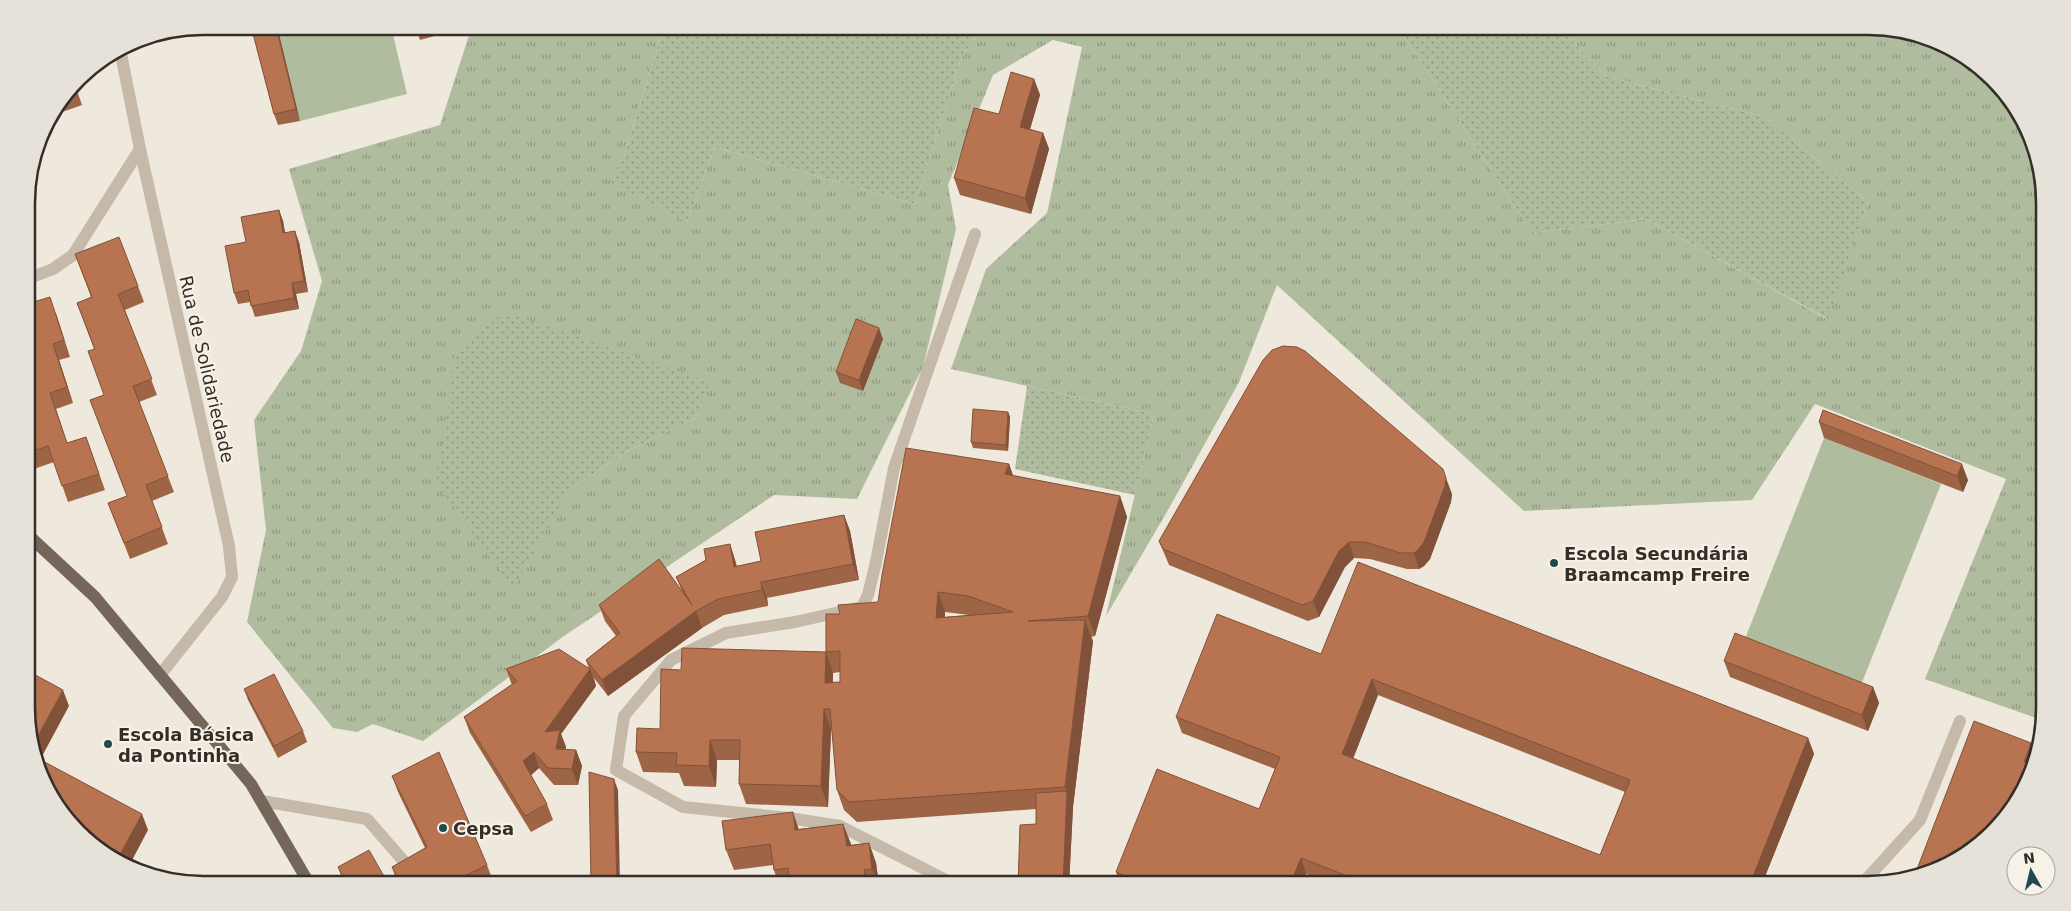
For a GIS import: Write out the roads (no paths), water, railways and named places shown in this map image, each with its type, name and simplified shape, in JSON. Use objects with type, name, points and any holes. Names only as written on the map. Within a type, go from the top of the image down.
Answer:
[{"type":"main road","points":[[35,541],[95,597],[251,784],[305,876]]},
{"type":"street","name":"Rua de Solidariedade","points":[[121,56],[140,149],[229,546],[232,577],[222,597],[160,675]]},
{"type":"street","points":[[35,276],[53,269],[73,255],[140,149]]},
{"type":"street","points":[[938,876],[840,826],[788,818],[683,807],[616,770],[624,716],[671,660],[726,633],[795,622],[862,607],[868,595],[876,562],[894,468],[975,234]]},
{"type":"street","points":[[1869,876],[1920,820],[1960,721]]},
{"type":"street","points":[[262,801],[367,819],[416,876]]},
{"type":"place","name":"Escola Secundária Braamcamp Freire","points":[[1554,563]]},
{"type":"place","name":"Escola Básica da Pontinha","points":[[108,744]]},
{"type":"place","name":"Cepsa","points":[[443,828]]}]
